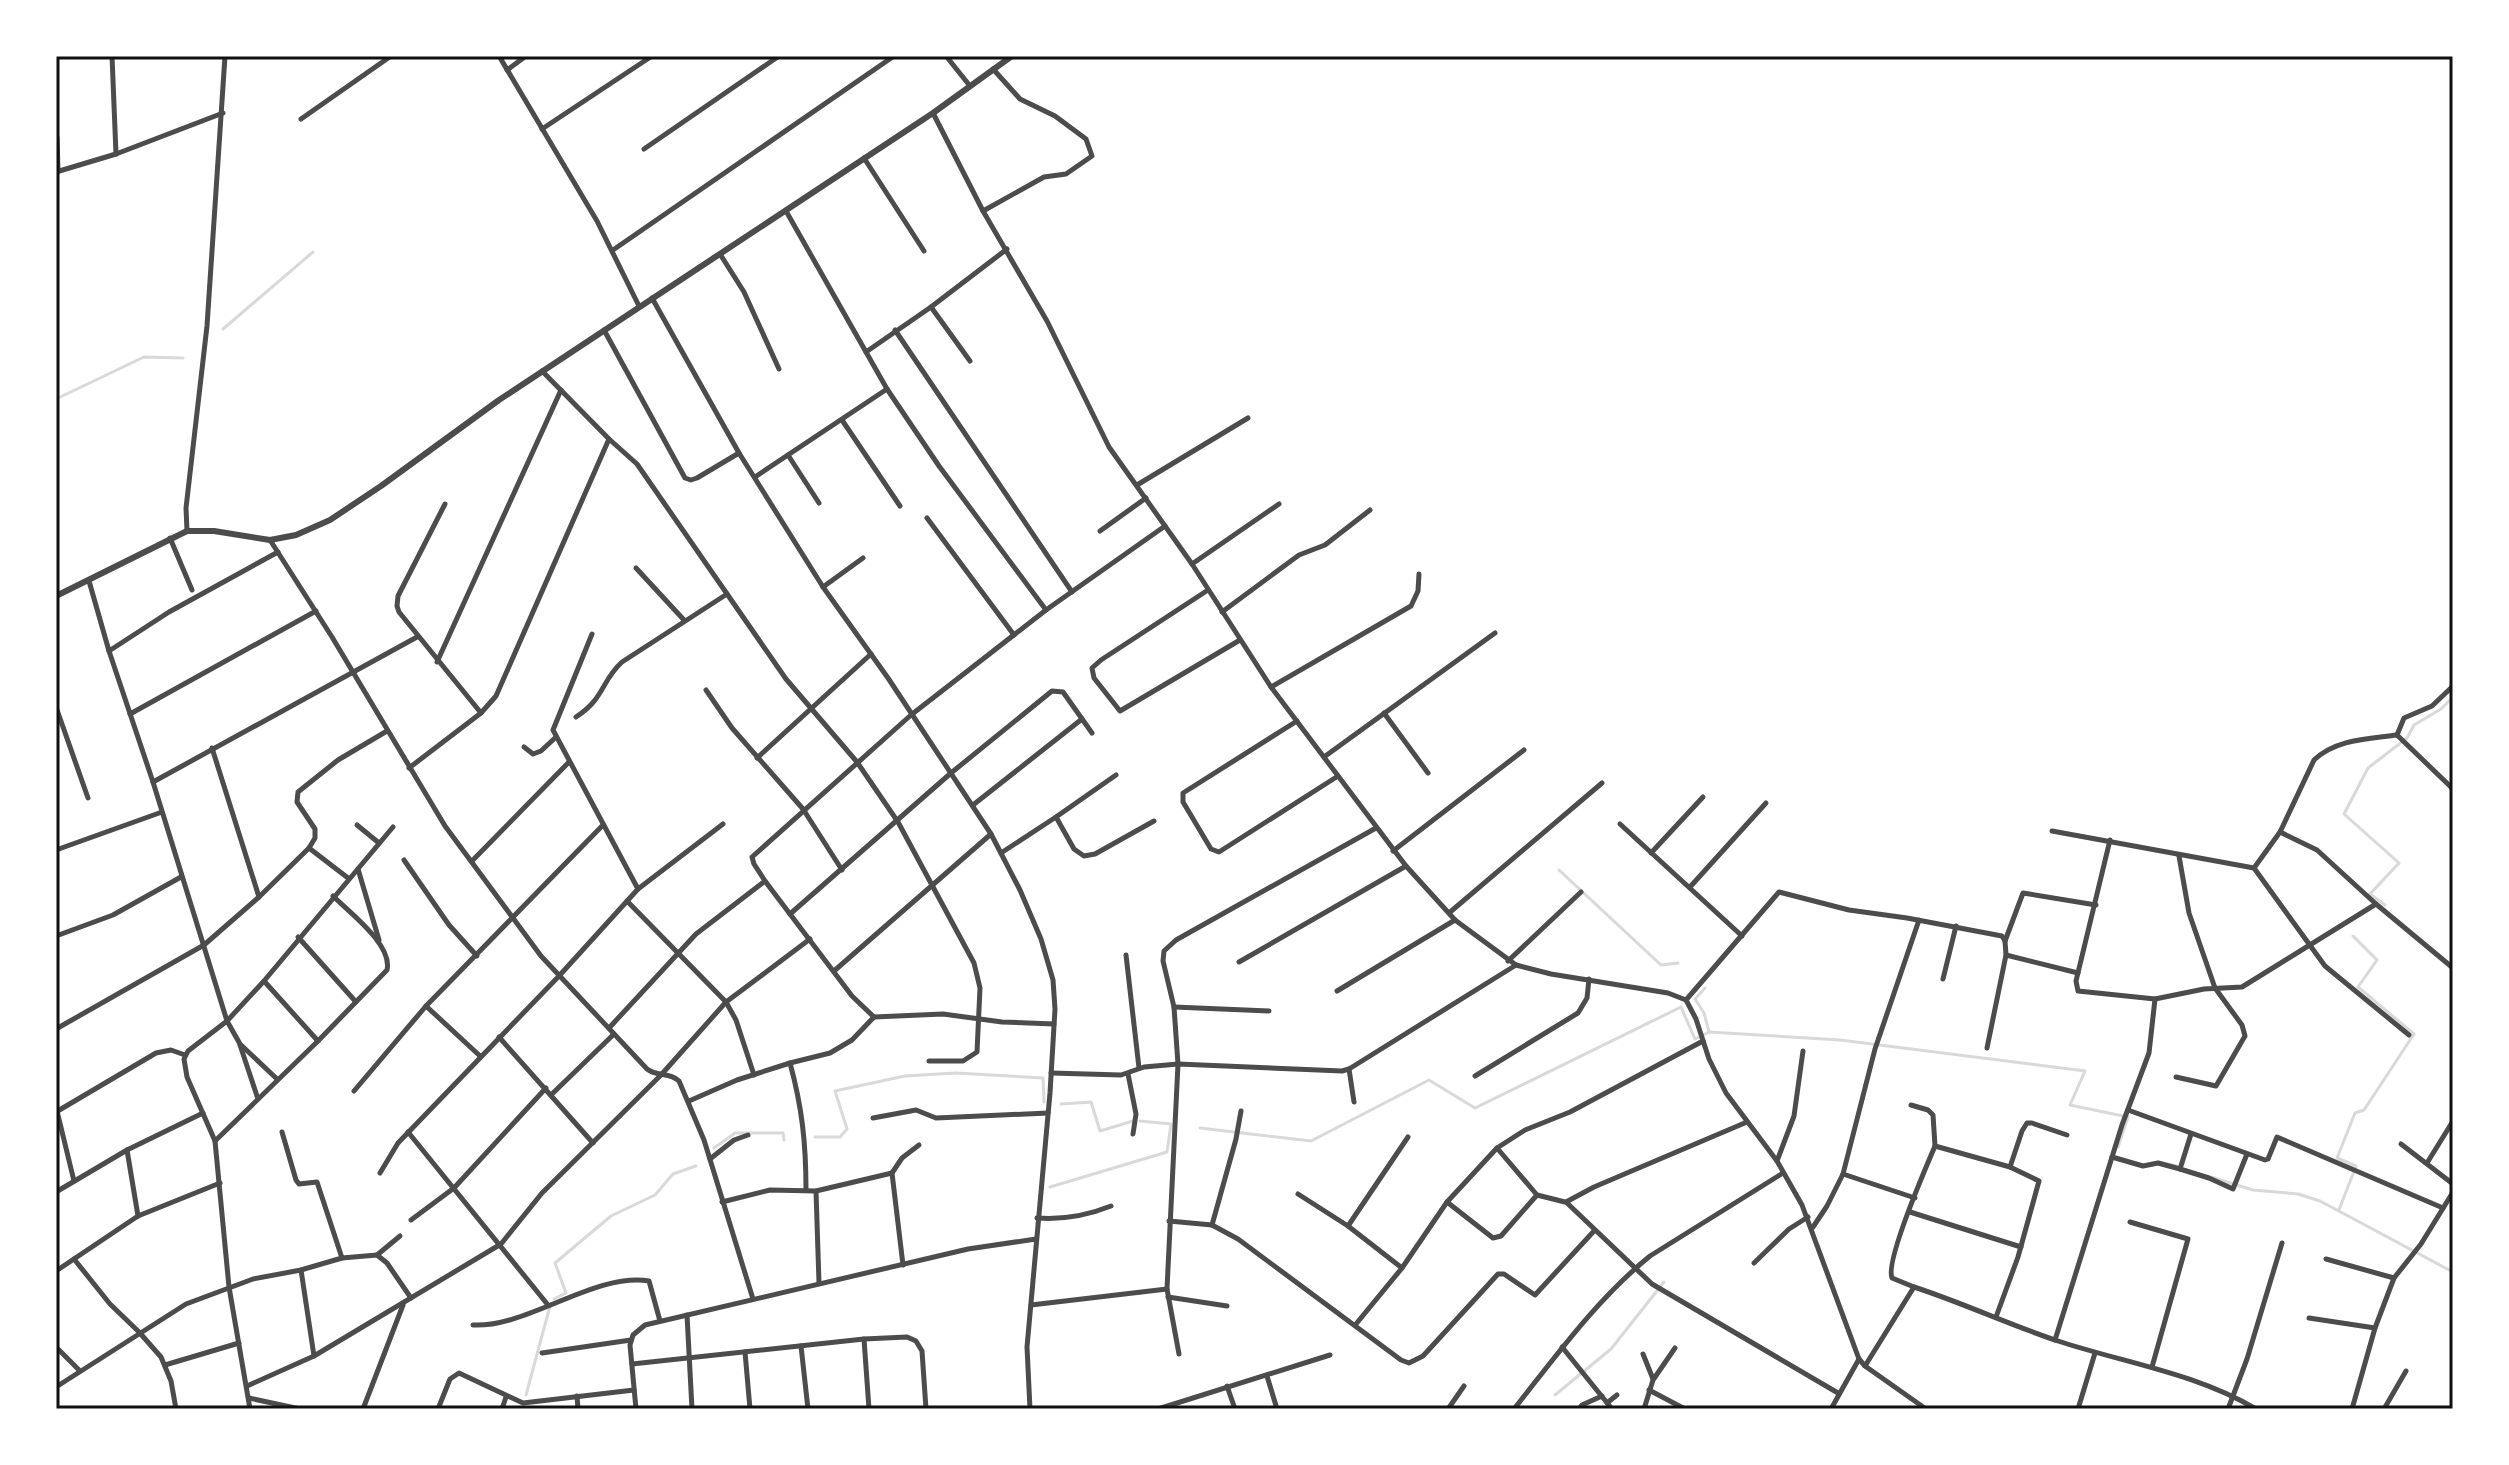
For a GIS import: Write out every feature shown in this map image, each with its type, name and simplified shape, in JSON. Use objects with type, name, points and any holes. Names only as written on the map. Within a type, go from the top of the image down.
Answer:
[{"type":"street","points":[[112,56],[116,154]]},
{"type":"street","points":[[187,531],[186,508],[207,326],[225,56]]},
{"type":"street","points":[[301,119],[391,56]]},
{"type":"street","points":[[499,56],[613,250],[639,306]]},
{"type":"street","points":[[507,70],[526,56]]},
{"type":"street","points":[[542,129],[652,56]]},
{"type":"street","points":[[644,149],[779,56]]},
{"type":"street","points":[[613,250],[894,56]]},
{"type":"street","points":[[946,56],[971,86]]},
{"type":"street","points":[[56,596],[187,531],[214,531],[270,540],[296,535],[348,509],[542,371],[933,113],[1012,56]]},
{"type":"street","points":[[983,211],[1044,177],[1066,174],[1092,156],[1086,139],[1055,116],[1020,99],[993,69]]},
{"type":"street","points":[[57,137],[57,171],[116,154],[223,113]]},
{"type":"street","points":[[933,113],[983,211],[1054,334],[1100,431],[1192,564],[1271,687],[1393,851],[1455,920],[1508,961],[1551,974],[1668,993],[1686,1000],[1726,1093],[1777,1161],[1808,1217],[1859,1359],[1926,1409]]},
{"type":"street","points":[[864,158],[924,251]]},
{"type":"street","points":[[786,211],[887,389],[939,466],[1046,610]]},
{"type":"street","points":[[866,352],[1007,249]]},
{"type":"street","points":[[720,254],[744,292],[779,369]]},
{"type":"street","points":[[652,298],[754,478],[823,587],[991,834],[1020,890],[1047,958],[1053,980],[1054,1024],[1026,1366],[1030,1409]]},
{"type":"street","points":[[931,307],[970,361]]},
{"type":"street","points":[[604,330],[685,478],[697,478],[739,453]]},
{"type":"street","points":[[895,330],[1072,592]]},
{"type":"street","points":[[542,371],[637,464],[782,674],[857,762],[898,822],[934,884],[969,950],[978,974],[980,1019],[977,1052],[971,1058],[963,1061],[929,1061]]},
{"type":"street","points":[[754,478],[887,389]]},
{"type":"street","points":[[437,662],[561,390]]},
{"type":"street","points":[[1137,485],[1248,418]]},
{"type":"street","points":[[842,420],[900,506]]},
{"type":"street","points":[[409,768],[481,713],[503,683],[609,439]]},
{"type":"street","points":[[788,455],[819,503]]},
{"type":"street","points":[[1100,531],[1146,498]]},
{"type":"street","points":[[445,504],[397,600],[399,612],[481,713]]},
{"type":"street","points":[[1192,564],[1279,504]]},
{"type":"street","points":[[1222,612],[1299,555],[1325,545],[1370,510]]},
{"type":"street","points":[[927,518],[1014,635]]},
{"type":"street","points":[[874,1017],[852,996],[765,881],[752,861],[753,855],[911,715],[1046,610],[1165,526]]},
{"type":"street","points":[[170,538],[192,590]]},
{"type":"street","points":[[270,540],[445,826],[559,976],[647,1069],[676,1077],[689,1101],[710,1159],[753,1299]]},
{"type":"street","points":[[109,651],[169,612],[278,552]]},
{"type":"street","points":[[823,587],[863,558]]},
{"type":"street","points":[[636,568],[684,621]]},
{"type":"street","points":[[1271,687],[1411,606],[1418,591],[1419,574]]},
{"type":"street","points":[[89,581],[227,1021],[240,1044],[258,1099]]},
{"type":"street","points":[[1208,590],[1095,664],[1091,672],[1094,678],[1120,711],[1240,640]]},
{"type":"street","points":[[576,717],[596,702],[614,669],[622,662],[727,594]]},
{"type":"street","points":[[130,714],[316,611]]},
{"type":"street","points":[[1324,757],[1495,633]]},
{"type":"street","points":[[592,634],[554,726],[556,737],[638,889]]},
{"type":"street","points":[[153,782],[417,637]]},
{"type":"street","points":[[757,758],[871,654]]},
{"type":"street","points":[[2399,737],[2404,718],[2432,706],[2453,686]]},
{"type":"street","points":[[706,690],[732,728],[803,809],[842,870]]},
{"type":"street","points":[[790,914],[951,773],[1055,690],[1063,692],[1092,733]]},
{"type":"street","points":[[56,707],[88,798]]},
{"type":"street","points":[[1384,713],[1428,773]]},
{"type":"street","points":[[973,805],[1082,719]]},
{"type":"street","points":[[1297,721],[1183,793],[1183,802],[1211,849],[1219,852],[1338,776]]},
{"type":"street","points":[[56,1029],[204,945],[259,897],[309,848],[315,838],[315,829],[297,802],[298,792],[338,760],[387,731]]},
{"type":"street","points":[[524,747],[533,754],[538,753],[556,737]]},
{"type":"street","points":[[2399,737],[2453,789]]},
{"type":"street","points":[[2254,868],[2280,832],[2314,760],[2320,754],[2341,744],[2399,737]]},
{"type":"street","points":[[212,748],[259,897]]},
{"type":"street","points":[[1393,851],[1524,750]]},
{"type":"street","points":[[472,861],[569,761]]},
{"type":"street","points":[[1001,853],[1116,775]]},
{"type":"street","points":[[1449,913],[1602,783]]},
{"type":"street","points":[[1651,853],[1703,797]]},
{"type":"street","points":[[1690,887],[1766,803]]},
{"type":"street","points":[[56,850],[162,812]]},
{"type":"street","points":[[1056,817],[1074,849],[1084,856],[1095,854],[1154,821]]},
{"type":"street","points":[[380,1173],[398,1143],[638,889],[723,824]]},
{"type":"street","points":[[1620,824],[1742,936]]},
{"type":"street","points":[[357,825],[379,843]]},
{"type":"street","points":[[354,1091],[426,1006],[603,825]]},
{"type":"street","points":[[250,1409],[229,1287],[215,1141],[187,1077],[185,1055],[227,1021],[264,981],[393,827]]},
{"type":"street","points":[[1179,1354],[1167,1293],[1178,1064],[1174,1007],[1163,961],[1167,947],[1377,827]]},
{"type":"street","points":[[2052,831],[2254,868],[2329,970],[2409,1035]]},
{"type":"street","points":[[2280,832],[2317,850],[2453,968]]},
{"type":"street","points":[[834,971],[991,834]]},
{"type":"street","points":[[2110,840],[2075,986],[2078,991],[2155,999],[2215,988],[2242,987],[2376,904]]},
{"type":"street","points":[[309,848],[348,878]]},
{"type":"street","points":[[2176,1077],[2216,1086],[2245,1036],[2242,1025],[2215,988],[2189,913],[2179,856]]},
{"type":"street","points":[[404,860],[449,925],[477,956]]},
{"type":"street","points":[[1239,962],[1406,866]]},
{"type":"street","points":[[215,1141],[387,970],[388,960],[357,868]]},
{"type":"street","points":[[56,936],[113,915],[181,877]]},
{"type":"street","points":[[552,1094],[678,952],[717,917],[765,881]]},
{"type":"street","points":[[1508,961],[1581,892]]},
{"type":"street","points":[[1686,1000],[1779,892],[1849,910],[1990,932],[2002,936],[2005,941]]},
{"type":"street","points":[[1987,1048],[2006,955],[2005,941],[2023,893],[2096,905]]},
{"type":"street","points":[[333,896],[380,943]]},
{"type":"street","points":[[627,901],[726,1002],[736,1020],[754,1075]]},
{"type":"street","points":[[1337,991],[1455,920]]},
{"type":"street","points":[[1812,1228],[1843,1174],[1875,1049],[1919,920]]},
{"type":"street","points":[[1943,979],[1956,926]]},
{"type":"street","points":[[298,937],[356,1002]]},
{"type":"street","points":[[247,1386],[314,1356],[501,1244],[542,1193],[661,1075],[726,1002],[810,939]]},
{"type":"street","points":[[1126,955],[1139,1068]]},
{"type":"street","points":[[2006,955],[2078,973]]},
{"type":"street","points":[[1051,1073],[1128,1074],[1139,1068],[1178,1064],[1334,1071],[1349,1069],[1516,965]]},
{"type":"street","points":[[1475,1076],[1578,1013],[1587,998],[1589,979]]},
{"type":"street","points":[[264,981],[318,1041]]},
{"type":"street","points":[[2055,1340],[2122,1125],[2149,1053],[2155,999]]},
{"type":"street","points":[[426,1006],[480,1056]]},
{"type":"street","points":[[1174,1007],[1269,1011]]},
{"type":"street","points":[[689,1101],[754,1075],[830,1053],[842,1047],[874,1017],[943,1014],[1054,1024]]},
{"type":"street","points":[[499,1037],[593,1143]]},
{"type":"street","points":[[1355,1324],[1402,1268],[1447,1202],[1497,1148],[1525,1130],[1560,1117],[1702,1039]]},
{"type":"street","points":[[240,1044],[277,1079]]},
{"type":"street","points":[[74,1181],[56,1112],[156,1053],[171,1050],[185,1055]]},
{"type":"street","points":[[1777,1161],[1794,1116],[1803,1051]]},
{"type":"street","points":[[790,1063],[804,1127],[806,1190]]},
{"type":"street","points":[[1349,1069],[1354,1102]]},
{"type":"street","points":[[1128,1074],[1136,1114],[1133,1134]]},
{"type":"street","points":[[411,1220],[454,1188],[546,1088]]},
{"type":"street","points":[[1911,1105],[1928,1110],[1933,1115],[1935,1146],[1889,1269],[1892,1278],[2055,1340],[2152,1367],[2233,1395],[2256,1409]]},
{"type":"street","points":[[873,1118],[916,1110],[936,1118],[1048,1113]]},
{"type":"street","points":[[1212,1225],[1241,1111]]},
{"type":"street","points":[[2127,1112],[2267,1160],[2277,1137],[2443,1208]]},
{"type":"street","points":[[56,1192],[127,1150],[203,1113]]},
{"type":"street","points":[[2427,1163],[2453,1121]]},
{"type":"street","points":[[1566,1202],[1594,1187],[1747,1122]]},
{"type":"street","points":[[2010,1167],[2027,1123],[2067,1135]]},
{"type":"street","points":[[282,1132],[296,1180],[299,1184],[317,1182],[342,1258]]},
{"type":"street","points":[[408,1132],[548,1305]]},
{"type":"street","points":[[2181,1166],[2191,1134]]},
{"type":"street","points":[[710,1159],[728,1143],[748,1135]]},
{"type":"street","points":[[1348,1226],[1408,1137]]},
{"type":"street","points":[[2401,1144],[2453,1184]]},
{"type":"street","points":[[903,1265],[892,1173],[902,1158],[919,1145]]},
{"type":"street","points":[[1935,1146],[2010,1167],[2036,1178],[2040,1185],[1996,1317]]},
{"type":"street","points":[[1497,1148],[1537,1195],[1566,1202],[1634,1269],[1672,1298],[1838,1393]]},
{"type":"street","points":[[127,1150],[138,1216]]},
{"type":"street","points":[[2112,1157],[2143,1166],[2158,1163],[2181,1166],[2235,1189],[2247,1154]]},
{"type":"street","points":[[722,1202],[764,1191],[816,1191],[892,1173]]},
{"type":"street","points":[[1514,1409],[1562,1347],[1634,1269],[1783,1173]]},
{"type":"street","points":[[1843,1174],[1915,1198]]},
{"type":"street","points":[[56,1271],[138,1216],[220,1183]]},
{"type":"street","points":[[816,1191],[819,1283]]},
{"type":"street","points":[[2352,1409],[2375,1328],[2394,1278],[2421,1244],[2453,1192]]},
{"type":"street","points":[[1298,1194],[1348,1226],[1402,1268]]},
{"type":"street","points":[[1447,1202],[1493,1238],[1501,1236],[1537,1195]]},
{"type":"street","points":[[1037,1218],[1061,1220],[1111,1206]]},
{"type":"street","points":[[1910,1212],[2021,1247]]},
{"type":"street","points":[[1754,1263],[1789,1229],[1808,1217]]},
{"type":"street","points":[[1169,1221],[1212,1225],[1238,1239],[1401,1360],[1414,1362],[1498,1274],[1504,1274],[1535,1295],[1594,1231]]},
{"type":"street","points":[[2130,1222],[2188,1239],[2152,1367]]},
{"type":"street","points":[[56,1387],[186,1304],[253,1279],[342,1258],[377,1255],[400,1236]]},
{"type":"street","points":[[636,1409],[631,1340],[635,1332],[645,1325],[968,1249],[1036,1239]]},
{"type":"street","points":[[2228,1409],[2282,1243]]},
{"type":"street","points":[[377,1255],[387,1263],[411,1298]]},
{"type":"street","points":[[74,1259],[165,1365],[176,1409]]},
{"type":"street","points":[[2326,1259],[2394,1278]]},
{"type":"street","points":[[301,1270],[314,1356]]},
{"type":"street","points":[[473,1325],[548,1305],[616,1281],[639,1279],[649,1281],[660,1321]]},
{"type":"street","points":[[1865,1366],[1914,1287]]},
{"type":"street","points":[[1031,1305],[1167,1293],[1227,1306]]},
{"type":"street","points":[[363,1409],[403,1304]]},
{"type":"street","points":[[687,1315],[692,1409]]},
{"type":"street","points":[[2309,1318],[2375,1328]]},
{"type":"street","points":[[632,1364],[907,1337],[916,1341],[922,1351],[926,1409]]},
{"type":"street","points":[[864,1339],[869,1409]]},
{"type":"street","points":[[542,1353],[631,1340]]},
{"type":"street","points":[[165,1365],[239,1343]]},
{"type":"street","points":[[801,1346],[808,1409]]},
{"type":"street","points":[[56,1347],[80,1371]]},
{"type":"street","points":[[1562,1347],[1610,1406],[1617,1395]]},
{"type":"street","points":[[1644,1409],[1653,1380],[1675,1348]]},
{"type":"street","points":[[745,1352],[750,1409]]},
{"type":"street","points":[[2078,1409],[2095,1353]]},
{"type":"street","points":[[1643,1354],[1653,1380]]},
{"type":"street","points":[[1158,1409],[1330,1355]]},
{"type":"street","points":[[1831,1409],[1859,1359]]},
{"type":"street","points":[[2384,1409],[2406,1371]]},
{"type":"street","points":[[438,1409],[450,1379],[459,1373],[523,1406],[634,1390]]},
{"type":"street","points":[[1267,1376],[1277,1409]]},
{"type":"street","points":[[1227,1386],[1235,1409]]},
{"type":"street","points":[[1448,1409],[1464,1386]]},
{"type":"street","points":[[1649,1390],[1685,1409]]},
{"type":"street","points":[[577,1396],[578,1409]]},
{"type":"street","points":[[1579,1409],[1602,1396]]},
{"type":"street","points":[[502,1409],[506,1397]]},
{"type":"street","points":[[249,1398],[300,1409]]},
{"type":"waterway","points":[[223,329],[313,252]]},
{"type":"waterway","points":[[56,399],[144,357],[183,358]]},
{"type":"waterway","points":[[2385,905],[2370,894],[2399,863],[2344,814],[2368,768],[2407,738],[2414,725],[2441,709],[2453,697]]},
{"type":"waterway","points":[[1559,870],[1661,965],[1678,963]]},
{"type":"waterway","points":[[2339,1210],[2356,1166],[2337,1158],[2355,1113],[2364,1110],[2414,1034],[2358,987],[2377,960],[2353,936]]},
{"type":"waterway","points":[[1705,988],[1695,999],[1704,1013],[1709,1032]]},
{"type":"waterway","points":[[1200,1128],[1311,1141],[1429,1080],[1475,1108],[1681,1007],[1695,1039],[1709,1032],[1840,1040],[2085,1071],[2070,1105],[2128,1117],[2118,1147]]},
{"type":"waterway","points":[[815,1137],[840,1137],[847,1129],[835,1091],[905,1076],[956,1073],[1043,1078],[1044,1102]]},
{"type":"waterway","points":[[1061,1104],[1091,1102],[1100,1131],[1133,1121]]},
{"type":"waterway","points":[[1050,1187],[1167,1152],[1171,1124],[1140,1121]]},
{"type":"waterway","points":[[714,1148],[735,1133],[783,1133],[784,1140]]},
{"type":"waterway","points":[[2158,1162],[2177,1166]]},
{"type":"waterway","points":[[554,1299],[566,1293],[555,1263],[611,1216],[655,1195],[673,1174],[696,1166]]},
{"type":"waterway","points":[[2211,1177],[2253,1190],[2298,1194],[2320,1201],[2453,1272]]},
{"type":"waterway","points":[[1555,1395],[1611,1349],[1664,1282]]},
{"type":"waterway","points":[[526,1395],[550,1306]]}]
